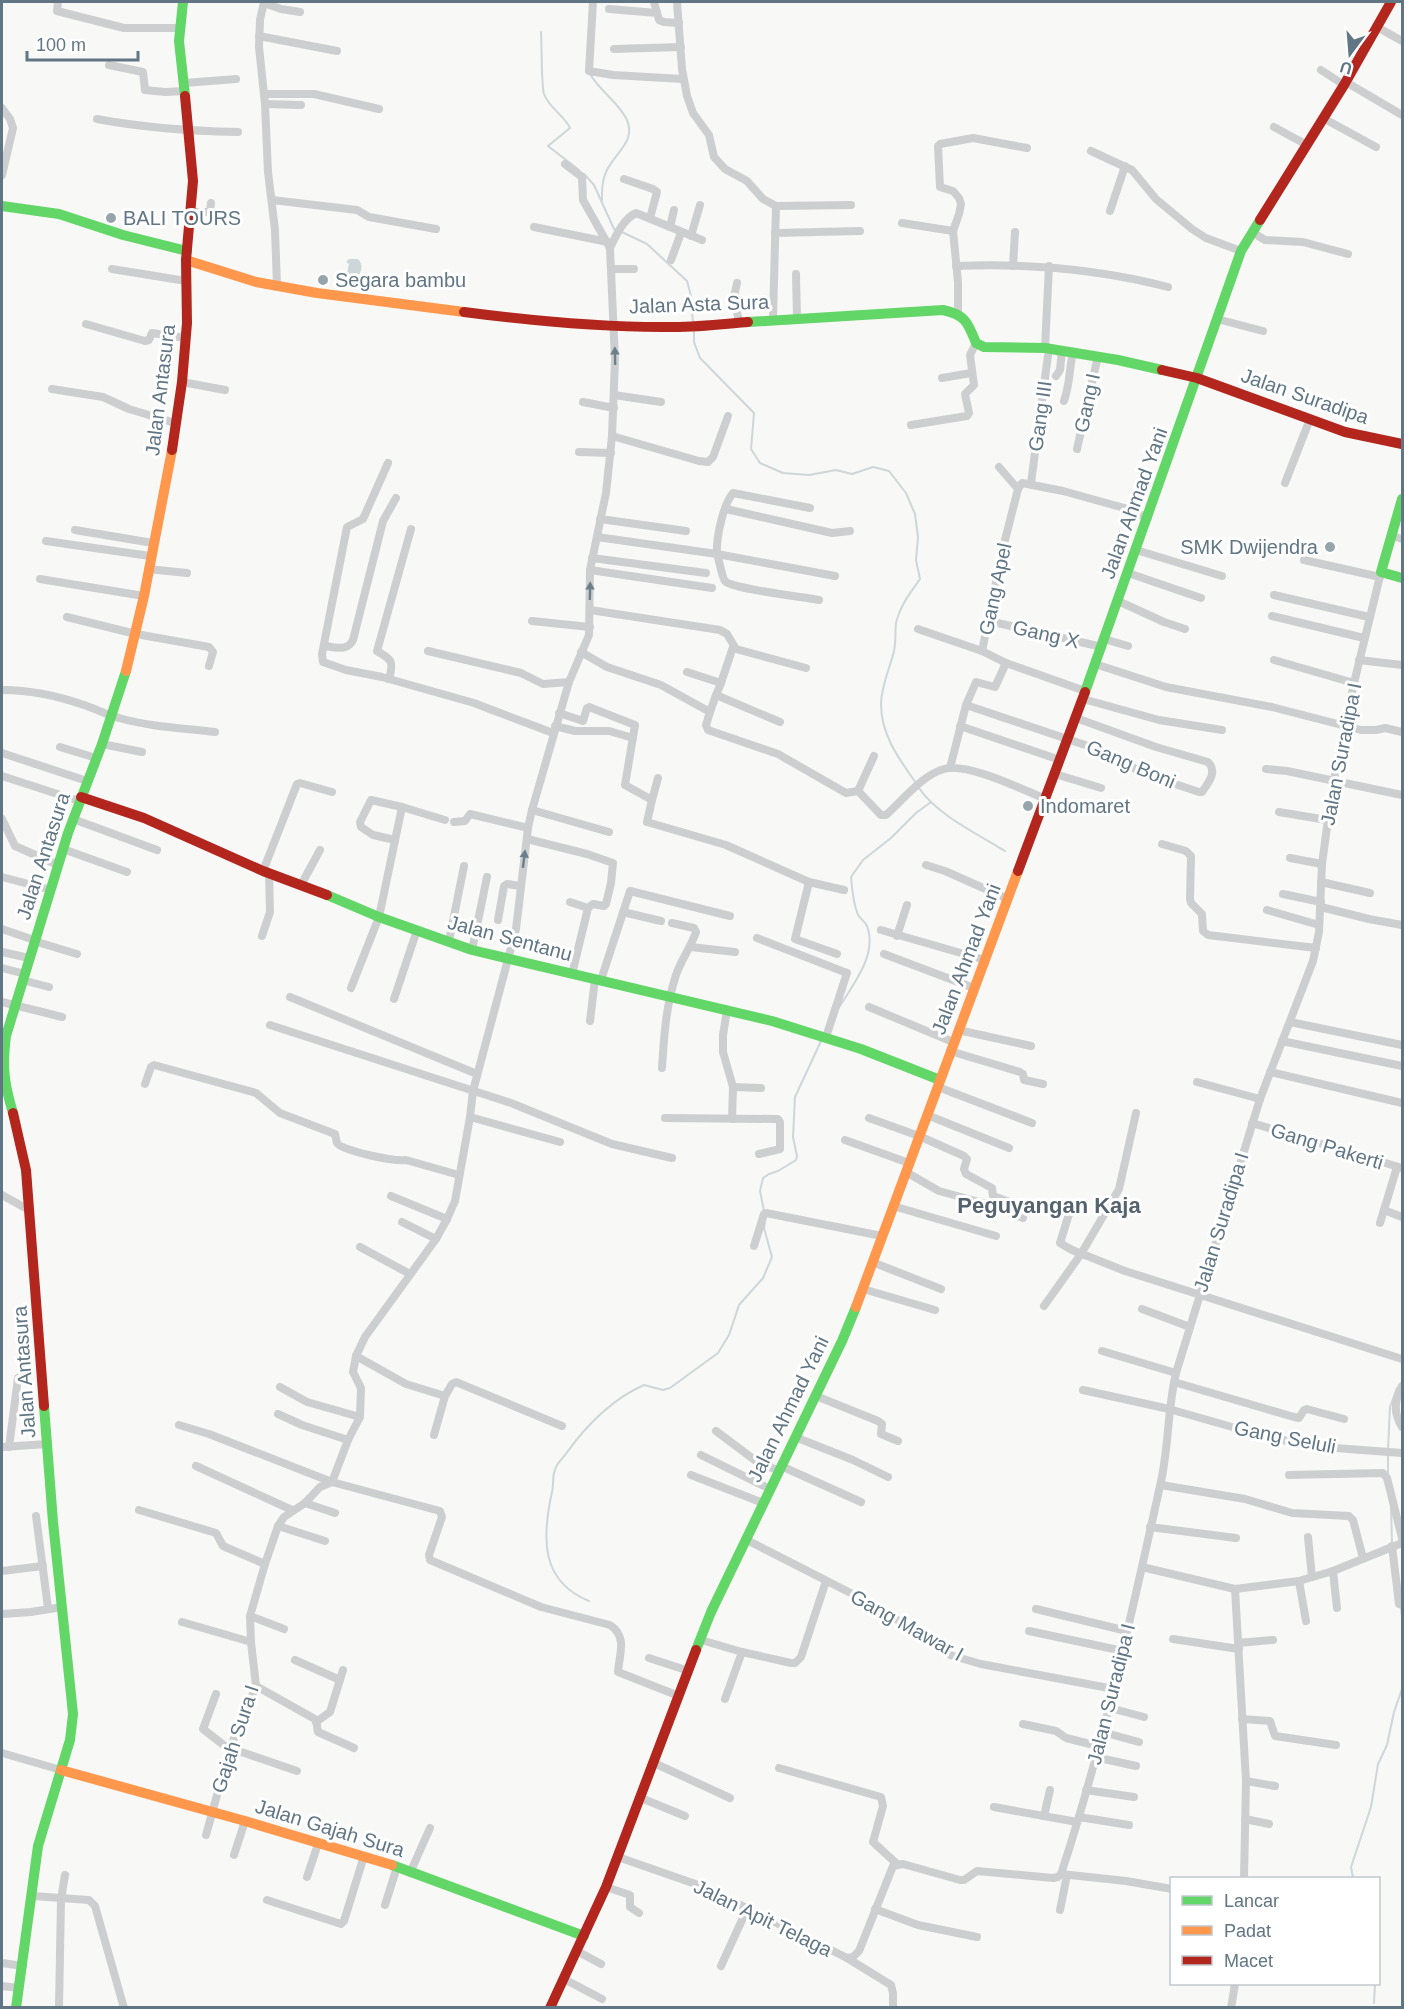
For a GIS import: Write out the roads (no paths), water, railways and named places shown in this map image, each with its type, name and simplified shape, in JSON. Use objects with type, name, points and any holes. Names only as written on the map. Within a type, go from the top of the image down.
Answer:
[{"type":"main road","name":"Jalan Antasura","points":[[16,2007],[43,1826],[61,1770],[73,1714],[47,1444],[24,1156],[14,1114],[3,1083],[4,1035],[63,849],[102,744],[136,634],[175,423],[186,338],[187,255],[193,181],[180,41],[183,2]]},
{"type":"main road","name":"Jalan Ahmad Yani","points":[[550,2007],[606,1887],[723,1585],[816,1396],[863,1289],[1060,760],[1071,740],[1076,718],[1241,251],[1345,83],[1391,2]]},
{"type":"main road","name":"Jalan Asta Sura","points":[[2,205],[59,214],[187,255],[239,277],[277,286],[370,301],[520,319],[675,327],[943,310],[958,313]]},
{"type":"main road","points":[[958,313],[963,316],[976,343],[990,347],[1047,348],[1098,356],[1197,378]]},
{"type":"main road","name":"Jalan Suradipa","points":[[1197,378],[1359,436],[1402,444]]},
{"type":"main road","points":[[1402,499],[1397,537],[1381,574],[1402,578]]},
{"type":"main road","name":"Jalan Sentanu","points":[[80,799],[144,818],[266,872],[339,899],[379,917],[472,950],[728,1010],[825,1037],[861,1048],[939,1083]]},
{"type":"main road","name":"Jalan Gajah Sura","points":[[61,1770],[213,1811],[364,1856],[584,1936]]},
{"type":"street","points":[[58,2],[57,11],[124,28],[180,28]]},
{"type":"street","points":[[277,286],[259,36],[264,2],[282,9],[300,12]]},
{"type":"street","points":[[593,2],[589,71],[613,75],[683,79]]},
{"type":"street","points":[[654,2],[661,22],[679,23]]},
{"type":"street","points":[[677,2],[683,79],[693,113],[711,138],[714,157],[725,169],[747,181],[763,199],[776,206],[851,205]]},
{"type":"street","points":[[609,9],[657,13]]},
{"type":"street","points":[[1377,27],[1402,41]]},
{"type":"street","points":[[259,36],[337,51]]},
{"type":"street","points":[[614,49],[681,47]]},
{"type":"street","points":[[109,65],[143,72],[145,90],[165,92],[236,79]]},
{"type":"street","points":[[1321,70],[1402,115]]},
{"type":"street","points":[[264,94],[322,95],[379,110]]},
{"type":"street","points":[[265,104],[302,105]]},
{"type":"street","points":[[2,108],[13,128],[2,175]]},
{"type":"street","points":[[1323,118],[1376,147]]},
{"type":"street","points":[[97,119],[142,128],[238,132]]},
{"type":"street","points":[[1274,127],[1307,145]]},
{"type":"street","points":[[958,313],[953,231],[961,204],[953,191],[940,187],[939,146],[973,138],[1027,148]]},
{"type":"street","points":[[1091,151],[1132,170],[1156,199],[1192,229],[1206,238],[1241,251]]},
{"type":"street","points":[[332,1482],[348,1440],[360,1417],[361,1388],[353,1372],[356,1356],[365,1337],[436,1239],[455,1201],[473,1091],[516,928],[526,839],[532,810],[569,682],[589,635],[590,570],[606,494],[614,408],[611,243],[583,200],[582,177],[565,164]]},
{"type":"street","points":[[1110,211],[1125,166]]},
{"type":"street","points":[[624,179],[657,192],[650,218]]},
{"type":"street","points":[[272,200],[357,210],[369,217],[436,229]]},
{"type":"street","points":[[191,212],[210,212],[211,202]]},
{"type":"street","points":[[691,236],[700,205]]},
{"type":"street","points":[[773,319],[776,206]]},
{"type":"street","points":[[670,227],[674,210]]},
{"type":"street","points":[[611,243],[632,214],[640,213],[681,233],[702,240]]},
{"type":"street","points":[[902,223],[953,231]]},
{"type":"street","points":[[534,227],[611,243]]},
{"type":"street","points":[[775,233],[860,231]]},
{"type":"street","points":[[1012,266],[1015,232]]},
{"type":"street","points":[[1252,232],[1265,240],[1303,242],[1348,254]]},
{"type":"street","points":[[671,260],[681,233]]},
{"type":"street","points":[[956,266],[1049,266],[1139,280],[1168,287]]},
{"type":"street","name":"Gang III","points":[[1031,483],[1047,348],[1049,266]]},
{"type":"street","points":[[112,269],[156,278],[186,281]]},
{"type":"street","points":[[611,269],[634,269]]},
{"type":"street","points":[[796,274],[797,318]]},
{"type":"street","points":[[737,283],[734,299],[739,322]]},
{"type":"street","points":[[1217,319],[1263,331]]},
{"type":"street","points":[[86,324],[145,341],[149,340],[152,333],[186,338]]},
{"type":"street","points":[[911,425],[967,416],[969,413],[965,394],[974,385],[970,355],[976,343]]},
{"type":"street","points":[[1056,376],[1067,351]]},
{"type":"street","points":[[1064,401],[1069,384],[1067,351]]},
{"type":"street","name":"Gang I","points":[[1077,449],[1098,356]]},
{"type":"street","points":[[942,378],[971,373]]},
{"type":"street","points":[[182,382],[225,390]]},
{"type":"street","points":[[52,390],[103,397],[129,410],[175,423]]},
{"type":"street","points":[[614,395],[661,402]]},
{"type":"street","points":[[583,402],[614,408]]},
{"type":"street","points":[[612,436],[708,462],[713,457],[728,416]]},
{"type":"street","points":[[1285,483],[1310,419]]},
{"type":"street","points":[[579,452],[610,453]]},
{"type":"street","points":[[388,463],[363,519],[347,527],[322,658],[327,664],[474,702],[554,729],[609,730],[633,738]]},
{"type":"street","points":[[999,467],[1018,489],[1022,483],[1031,483],[1128,509],[1148,518]]},
{"type":"street","name":"Gang Apel","points":[[1018,489],[1003,548],[982,651],[1084,695],[1159,720],[1221,730]]},
{"type":"street","points":[[810,508],[736,492],[731,495],[726,509],[717,539],[717,554],[727,583],[819,600]]},
{"type":"street","points":[[324,646],[347,648],[353,640],[383,521],[396,498]]},
{"type":"street","points":[[726,509],[832,533],[850,531]]},
{"type":"street","points":[[600,519],[686,531]]},
{"type":"street","points":[[389,679],[392,666],[389,658],[377,651],[411,529]]},
{"type":"street","points":[[75,530],[153,543]]},
{"type":"street","points":[[597,537],[717,554],[835,576]]},
{"type":"street","points":[[46,541],[150,556]]},
{"type":"street","points":[[1136,550],[1222,576]]},
{"type":"street","points":[[592,558],[706,573]]},
{"type":"street","points":[[1304,560],[1381,574]]},
{"type":"street","points":[[148,569],[187,573]]},
{"type":"street","points":[[590,570],[712,588]]},
{"type":"street","points":[[1128,573],[1202,598]]},
{"type":"street","name":"Jalan Suradipa I","points":[[1060,1910],[1064,1875],[1110,1708],[1161,1485],[1169,1409],[1175,1378],[1252,1123],[1309,974],[1316,948],[1320,925],[1322,864],[1327,820],[1359,660],[1381,574]]},
{"type":"street","points":[[40,579],[144,596]]},
{"type":"street","points":[[1274,595],[1369,617]]},
{"type":"street","points":[[1118,601],[1185,629]]},
{"type":"street","points":[[590,610],[720,630],[727,634],[733,647],[706,725],[708,730],[777,754],[846,792],[858,791]]},
{"type":"street","points":[[1272,616],[1364,638]]},
{"type":"street","points":[[67,617],[136,634],[209,647],[213,651],[210,666]]},
{"type":"street","points":[[532,621],[590,627]]},
{"type":"street","name":"Gang X","points":[[989,621],[1128,646]]},
{"type":"street","points":[[918,629],[982,651]]},
{"type":"street","points":[[733,647],[806,668]]},
{"type":"street","points":[[428,651],[521,673],[543,684],[569,682]]},
{"type":"street","points":[[581,652],[607,668],[661,684],[710,712]]},
{"type":"street","points":[[1274,660],[1354,683]]},
{"type":"street","points":[[1359,660],[1402,665]]},
{"type":"street","points":[[950,768],[966,705],[976,682],[995,687],[1006,663]]},
{"type":"street","points":[[1095,664],[1159,686],[1272,707],[1345,726],[1370,730],[1387,728],[1402,732]]},
{"type":"street","points":[[687,672],[721,683]]},
{"type":"street","points":[[3,690],[43,693],[111,716],[153,726],[215,732]]},
{"type":"street","points":[[716,695],[780,722]]},
{"type":"street","points":[[966,705],[1071,740]]},
{"type":"street","points":[[559,713],[583,721],[589,707],[633,723],[635,726],[625,785],[652,800]]},
{"type":"street","name":"Gang Boni","points":[[1071,740],[1120,757],[1139,772],[1201,792],[1213,774],[1209,762],[1156,747],[1076,718]]},
{"type":"street","points":[[960,726],[1060,760]]},
{"type":"street","points":[[102,744],[142,752]]},
{"type":"street","points":[[60,747],[96,759]]},
{"type":"street","points":[[2,753],[87,781]]},
{"type":"street","points":[[858,791],[874,756]]},
{"type":"street","points":[[858,791],[881,815],[885,816],[916,787],[942,769],[950,768],[982,773],[1046,799]]},
{"type":"street","points":[[1266,769],[1334,780],[1402,795]]},
{"type":"street","points":[[1055,774],[1101,788]]},
{"type":"street","points":[[2,776],[80,799]]},
{"type":"street","points":[[658,778],[647,822],[726,844],[809,882],[844,890]]},
{"type":"street","points":[[262,936],[271,905],[266,872],[297,784],[332,792]]},
{"type":"street","points":[[395,840],[368,833],[361,827],[360,822],[371,800],[450,821],[465,821],[470,814],[528,828]]},
{"type":"street","points":[[351,988],[379,917],[402,807]]},
{"type":"street","points":[[532,810],[609,832]]},
{"type":"street","points":[[1279,812],[1327,820]]},
{"type":"street","points":[[2,819],[15,846],[58,865]]},
{"type":"street","points":[[73,819],[157,850]]},
{"type":"street","points":[[526,839],[612,862],[612,883],[606,904],[604,906],[593,904],[588,908],[572,974]]},
{"type":"street","points":[[1162,844],[1186,851],[1191,856],[1191,903],[1201,912],[1203,930],[1208,935],[1316,948]]},
{"type":"street","points":[[63,849],[127,872]]},
{"type":"street","points":[[301,885],[320,850]]},
{"type":"street","points":[[1290,858],[1322,864]]},
{"type":"street","points":[[926,865],[945,871],[1008,900]]},
{"type":"street","points":[[449,941],[464,866]]},
{"type":"street","points":[[2,877],[51,890]]},
{"type":"street","points":[[472,950],[487,877]]},
{"type":"street","points":[[809,882],[795,939],[837,954]]},
{"type":"street","points":[[1321,882],[1370,893]]},
{"type":"street","points":[[498,920],[505,885],[521,886]]},
{"type":"street","points":[[590,1021],[598,980],[629,894],[633,890],[730,916]]},
{"type":"street","points":[[1283,894],[1369,919],[1402,925]]},
{"type":"street","points":[[570,902],[588,908]]},
{"type":"street","points":[[897,936],[907,905]]},
{"type":"street","points":[[1267,910],[1320,925]]},
{"type":"street","points":[[623,912],[662,921]]},
{"type":"street","points":[[662,1068],[670,996],[677,972],[691,947],[696,932],[696,929],[672,923]]},
{"type":"street","points":[[2,929],[77,954]]},
{"type":"street","points":[[394,999],[417,930]]},
{"type":"street","points":[[881,930],[985,960]]},
{"type":"street","points":[[757,938],[847,974],[825,1037]]},
{"type":"street","points":[[691,947],[735,952]]},
{"type":"street","points":[[2,952],[29,958]]},
{"type":"street","points":[[884,954],[974,988]]},
{"type":"street","points":[[2,968],[49,987]]},
{"type":"street","points":[[290,997],[477,1074]]},
{"type":"street","points":[[2,1002],[62,1017]]},
{"type":"street","points":[[869,1008],[952,1046],[1020,1072],[1024,1080],[1043,1084]]},
{"type":"street","points":[[728,1010],[723,1035],[723,1052],[733,1087],[732,1119]]},
{"type":"street","points":[[1290,1022],[1402,1046]]},
{"type":"street","points":[[270,1025],[542,1114],[612,1144],[672,1158]]},
{"type":"street","points":[[958,1030],[1031,1046]]},
{"type":"street","points":[[1282,1041],[1402,1066]]},
{"type":"street","points":[[145,1084],[151,1067],[154,1065],[256,1093],[280,1113],[335,1134],[336,1141],[342,1146],[388,1160],[406,1160],[459,1175]]},
{"type":"street","points":[[1270,1072],[1402,1103]]},
{"type":"street","points":[[1197,1082],[1260,1099]]},
{"type":"street","points":[[939,1083],[1032,1123]]},
{"type":"street","points":[[733,1087],[761,1088]]},
{"type":"street","points":[[1044,1306],[1081,1254],[1119,1189],[1136,1113]]},
{"type":"street","points":[[927,1114],[1009,1148]]},
{"type":"street","points":[[470,1118],[560,1142]]},
{"type":"street","points":[[665,1119],[775,1118],[780,1122],[780,1149],[759,1154]]},
{"type":"street","points":[[869,1118],[919,1136],[964,1156],[967,1159],[964,1169],[966,1174],[992,1188],[993,1196],[1024,1207]]},
{"type":"street","name":"Gang Pakerti","points":[[1252,1123],[1400,1168]]},
{"type":"street","points":[[845,1140],[907,1167],[939,1191],[986,1204],[1023,1218]]},
{"type":"street","points":[[1380,1223],[1400,1168]]},
{"type":"street","points":[[2,1195],[29,1210]]},
{"type":"street","points":[[391,1196],[447,1219]]},
{"type":"street","points":[[893,1206],[996,1236]]},
{"type":"street","points":[[1384,1210],[1402,1217]]},
{"type":"street","points":[[754,1246],[764,1214],[768,1213],[882,1236]]},
{"type":"street","points":[[1069,1214],[1060,1243],[1081,1254],[1125,1272],[1402,1359]]},
{"type":"street","points":[[402,1222],[436,1239]]},
{"type":"street","points":[[360,1248],[410,1274]]},
{"type":"street","points":[[872,1262],[941,1289]]},
{"type":"street","points":[[863,1289],[935,1310]]},
{"type":"street","points":[[1142,1309],[1190,1327]]},
{"type":"street","points":[[1102,1351],[1175,1378],[1294,1417],[1299,1418],[1307,1409],[1344,1419]]},
{"type":"street","points":[[356,1356],[406,1384],[445,1396]]},
{"type":"street","points":[[18,1378],[5,1447],[47,1444]]},
{"type":"street","points":[[434,1435],[445,1396],[452,1384],[456,1382],[562,1426]]},
{"type":"street","points":[[1402,1386],[1395,1412],[1402,1426]]},
{"type":"street","points":[[280,1387],[308,1402],[360,1417]]},
{"type":"street","name":"Gang Seluli","points":[[1083,1390],[1169,1409],[1271,1438],[1322,1447],[1402,1453]]},
{"type":"street","points":[[816,1396],[878,1421],[882,1424],[881,1434],[898,1441]]},
{"type":"street","points":[[278,1414],[348,1440]]},
{"type":"street","points":[[179,1425],[209,1434],[332,1482],[440,1512],[442,1517],[429,1560],[541,1607],[610,1625],[618,1630],[622,1646],[618,1672],[679,1696]]},
{"type":"street","points":[[716,1431],[756,1461],[780,1468],[861,1502]]},
{"type":"street","points":[[795,1437],[888,1477]]},
{"type":"street","points":[[701,1455],[770,1489]]},
{"type":"street","points":[[196,1466],[292,1510]]},
{"type":"street","points":[[1289,1475],[1383,1473],[1387,1478],[1402,1538]]},
{"type":"street","points":[[691,1475],[763,1503]]},
{"type":"street","name":"Gajah Sura I","points":[[206,1835],[230,1749],[256,1686],[250,1616],[278,1526],[292,1510],[305,1503],[320,1486],[332,1482]]},
{"type":"street","points":[[1161,1485],[1245,1499],[1292,1514],[1349,1516],[1353,1520],[1363,1558]]},
{"type":"street","points":[[305,1503],[335,1513]]},
{"type":"street","points":[[139,1510],[216,1533],[223,1546],[265,1564]]},
{"type":"street","points":[[36,1516],[48,1608]]},
{"type":"street","points":[[278,1526],[325,1541]]},
{"type":"street","points":[[1150,1527],[1236,1538]]},
{"type":"street","points":[[1308,1537],[1312,1577]]},
{"type":"street","name":"Gang Mawar I","points":[[745,1539],[878,1607],[950,1655],[981,1664],[1114,1689]]},
{"type":"street","points":[[1142,1567],[1236,1589],[1299,1581],[1398,1545],[1399,1604],[1402,1605]]},
{"type":"street","points":[[2,1571],[43,1566]]},
{"type":"street","points":[[1334,1570],[1337,1608]]},
{"type":"street","points":[[700,1640],[791,1663],[798,1660],[826,1581]]},
{"type":"street","points":[[1299,1581],[1306,1621]]},
{"type":"street","points":[[1236,1589],[1246,1781],[1244,1877]]},
{"type":"street","points":[[2,1614],[31,1612],[62,1606]]},
{"type":"street","points":[[1036,1609],[1127,1630]]},
{"type":"street","points":[[250,1616],[285,1629]]},
{"type":"street","points":[[182,1622],[251,1642]]},
{"type":"street","points":[[1029,1631],[1122,1651]]},
{"type":"street","points":[[1173,1640],[1238,1646],[1273,1640]]},
{"type":"street","points":[[725,1699],[742,1652]]},
{"type":"street","points":[[649,1658],[689,1671]]},
{"type":"street","points":[[294,1660],[340,1680]]},
{"type":"street","points":[[316,1722],[330,1712],[343,1671]]},
{"type":"street","points":[[256,1686],[313,1718],[318,1732],[354,1748]]},
{"type":"street","points":[[216,1694],[202,1729],[230,1749],[297,1771]]},
{"type":"street","points":[[1110,1708],[1144,1717]]},
{"type":"street","points":[[1242,1719],[1270,1721],[1275,1736],[1336,1746]]},
{"type":"street","points":[[1023,1724],[1053,1730],[1066,1738],[1098,1746]]},
{"type":"street","points":[[1102,1732],[1139,1742]]},
{"type":"street","points":[[2,1753],[61,1770]]},
{"type":"street","points":[[1095,1757],[1136,1766]]},
{"type":"street","points":[[654,1763],[730,1798]]},
{"type":"street","points":[[779,1768],[881,1797],[883,1806],[873,1842],[897,1864],[960,1880],[964,1880],[977,1871],[1053,1878],[1064,1875],[1126,1881],[1170,1889]]},
{"type":"street","points":[[1246,1781],[1275,1786]]},
{"type":"street","points":[[1044,1815],[1050,1790]]},
{"type":"street","points":[[1086,1790],[1134,1797]]},
{"type":"street","points":[[641,1798],[686,1816]]},
{"type":"street","points":[[994,1807],[1129,1825]]},
{"type":"street","points":[[1245,1819],[1269,1824]]},
{"type":"street","points":[[234,1855],[245,1821]]},
{"type":"street","points":[[410,1873],[430,1828]]},
{"type":"street","points":[[307,1876],[318,1844]]},
{"type":"street","points":[[267,1900],[341,1924],[344,1922],[364,1856]]},
{"type":"street","name":"Jalan Apit Telaga","points":[[618,1857],[704,1887],[847,1958],[853,1957],[859,1951],[893,1866],[897,1864]]},
{"type":"street","points":[[385,1905],[397,1867]]},
{"type":"street","points":[[59,2007],[62,1899],[65,1875]]},
{"type":"street","points":[[606,1887],[630,1895],[630,1907],[639,1913]]},
{"type":"street","points":[[33,1896],[89,1900],[95,1906],[124,2007]]},
{"type":"street","points":[[721,1966],[747,1909]]},
{"type":"street","points":[[875,1909],[918,1925],[976,1937]]},
{"type":"street","points":[[577,1951],[602,1964]]},
{"type":"street","points":[[847,1958],[891,1985],[893,2007]]},
{"type":"street","points":[[2,1963],[23,1966]]},
{"type":"street","points":[[564,1978],[602,1999]]},
{"type":"street","points":[[1231,2007],[1235,1985]]},
{"type":"street","points":[[2,1986],[19,1989]]},
{"type":"waterway","points":[[541,32],[544,94],[570,128],[548,146],[579,170]]},
{"type":"waterway","points":[[590,74],[622,112],[629,126],[627,140],[605,175],[602,200]]},
{"type":"waterway","points":[[584,174],[594,185],[616,230]]},
{"type":"waterway","points":[[622,232],[647,244],[687,281],[691,296],[693,324]]},
{"type":"waterway","points":[[694,329],[694,342],[700,358],[754,413],[751,449],[760,463],[783,473],[809,475],[836,470],[852,474],[873,467],[889,471],[906,493],[915,514],[918,537],[916,560],[920,579],[906,600],[896,623],[894,651],[884,684],[881,704],[888,736],[897,756],[916,783]]},
{"type":"waterway","points":[[919,788],[936,807],[1005,851]]},
{"type":"waterway","points":[[838,1009],[862,970],[869,948],[867,926],[856,910],[851,877],[863,860],[931,802]]},
{"type":"waterway","points":[[764,1211],[760,1191],[763,1178],[796,1160],[793,1137],[795,1097],[821,1041]]},
{"type":"waterway","points":[[589,1601],[561,1582],[548,1556],[547,1525],[557,1466],[590,1424],[621,1398],[644,1385],[663,1390],[670,1388],[718,1353],[729,1335],[739,1305],[763,1278],[772,1257],[764,1228],[765,1223]]},
{"type":"waterway","points":[[1388,1450],[1390,1407],[1397,1388]]},
{"type":"waterway","points":[[1388,1455],[1388,1474]]},
{"type":"waterway","points":[[1391,1506],[1392,1545]]},
{"type":"waterway","points":[[1401,1607],[1402,1616]]},
{"type":"waterway","points":[[1353,1877],[1351,1867],[1371,1807],[1378,1764],[1387,1745],[1402,1689]]},
{"type":"waterway","points":[[1374,2003],[1375,1985]]},
{"type":"place","name":"BALI TOURS","points":[[111,218]]},
{"type":"place","name":"Segara bambu","points":[[323,280]]},
{"type":"place","name":"SMK Dwijendra","points":[[1330,547]]},
{"type":"place","name":"Indomaret","points":[[1028,806]]},
{"type":"district","name":"Peguyangan Kaja","points":[[1049,1205]]}]
